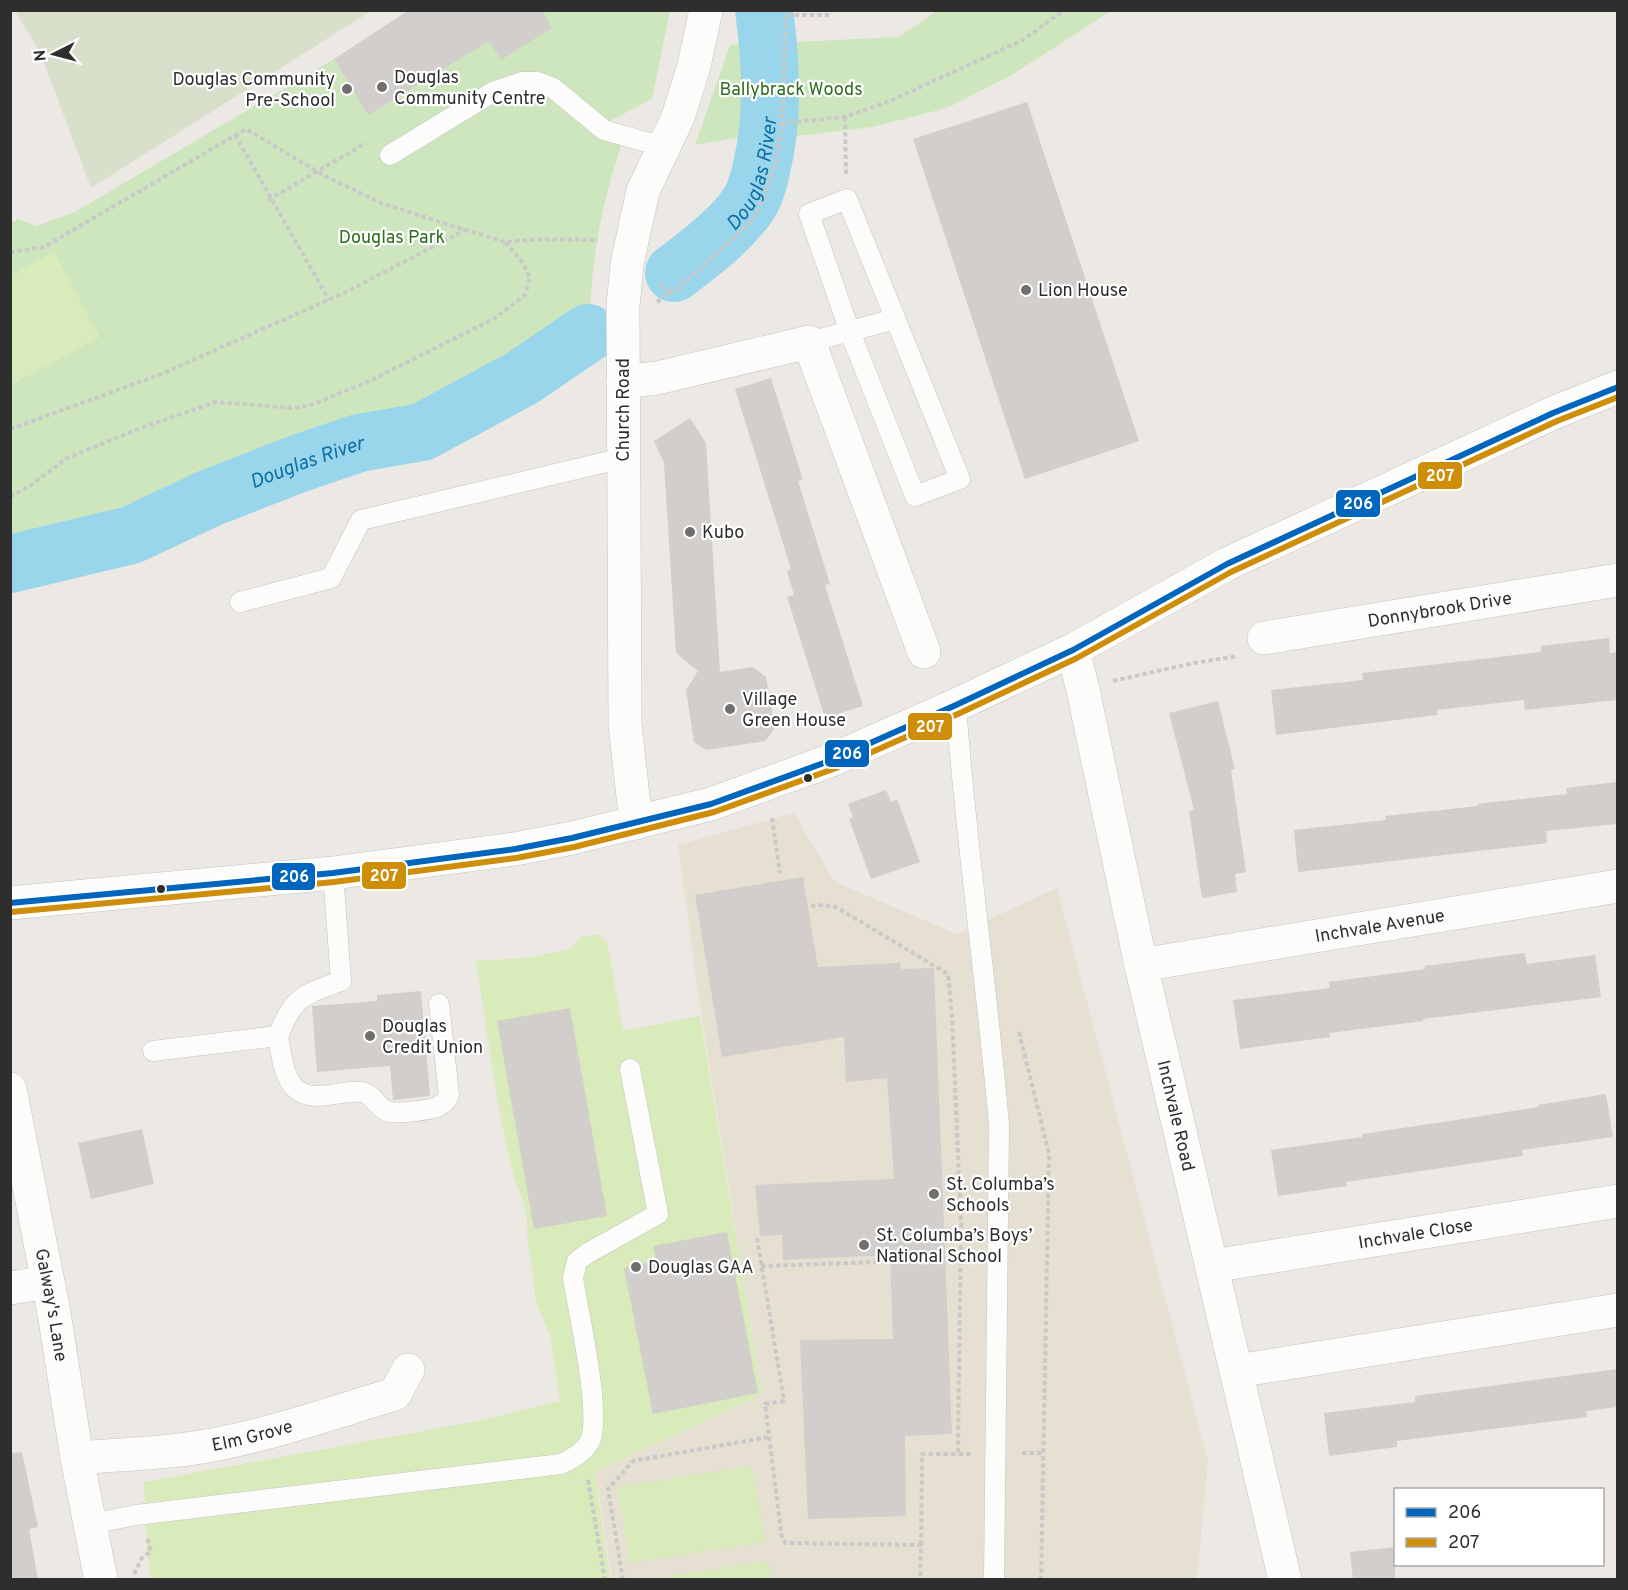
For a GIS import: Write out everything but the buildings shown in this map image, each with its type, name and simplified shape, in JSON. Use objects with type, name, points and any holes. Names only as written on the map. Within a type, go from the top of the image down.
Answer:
[{"type":"street","name":"Church Road","points":[[636,823],[625,724],[623,306],[627,264],[644,191],[678,117],[694,66],[706,10]]},
{"type":"street","points":[[623,382],[657,378],[809,342],[924,652]]},
{"type":"street","points":[[10,903],[333,873],[515,849],[711,804],[832,760],[956,705],[1072,650],[1227,564],[1553,413],[1617,387]]},
{"type":"street","name":"Donnybrook Drive","points":[[1264,638],[1617,580]]},
{"type":"street","name":"Inchvale Road","points":[[1072,650],[1083,690],[1141,965],[1285,1580]]},
{"type":"street","name":"Inchvale Avenue","points":[[1141,965],[1617,886]]},
{"type":"street","name":"Galway's Lane","points":[[10,1089],[48,1282],[77,1458],[101,1580]]},
{"type":"street","name":"Inchvale Close","points":[[1212,1266],[1617,1202]]},
{"type":"street","points":[[10,1288],[48,1282]]},
{"type":"street","points":[[1237,1371],[1617,1310]]},
{"type":"street","name":"Elm Grove","points":[[77,1458],[178,1450],[269,1432],[395,1394],[408,1370]]},
{"type":"lane","points":[[390,155],[493,92],[522,82],[538,82],[553,88],[604,130],[663,147]]},
{"type":"lane","points":[[847,199],[960,479],[915,496],[850,332],[809,214],[847,199]]},
{"type":"lane","points":[[809,342],[895,319]]},
{"type":"lane","points":[[240,602],[331,578],[361,520],[623,458]]},
{"type":"lane","points":[[956,705],[963,801],[999,1125],[994,1580]]},
{"type":"lane","points":[[333,873],[341,981],[307,994],[292,1005],[278,1036],[289,1080],[296,1089],[318,1096],[361,1092],[369,1095],[385,1111],[392,1113],[434,1108],[447,1100],[449,1095],[439,1004]]},
{"type":"lane","points":[[153,1051],[278,1036]]},
{"type":"lane","points":[[91,1524],[140,1515],[561,1464],[573,1459],[590,1442],[595,1411],[573,1278],[577,1261],[658,1214],[630,1069]]},
{"type":"path","points":[[782,123],[844,117],[890,101],[1023,40],[1064,10]]},
{"type":"path","points":[[671,292],[752,221],[764,197],[776,161],[782,123],[786,15],[830,15]]},
{"type":"path","points":[[844,117],[847,199]]},
{"type":"path","points":[[10,252],[44,247],[246,129],[318,171],[381,203],[466,230],[505,242],[542,239],[602,241]]},
{"type":"path","points":[[236,135],[270,199],[329,300]]},
{"type":"path","points":[[270,199],[372,140]]},
{"type":"path","points":[[10,429],[159,375],[329,300],[466,230]]},
{"type":"path","points":[[10,497],[31,485],[67,458],[141,428],[216,402],[293,408],[308,406],[370,381],[495,318],[525,295],[530,278],[523,263],[505,242]]},
{"type":"path","points":[[1083,690],[1122,678],[1249,654],[1264,638]]},
{"type":"path","points":[[771,812],[780,873]]},
{"type":"path","points":[[811,906],[836,907],[948,974],[961,1221],[958,1454]]},
{"type":"path","points":[[1018,1028],[1049,1154],[1041,1580]]},
{"type":"path","points":[[757,1238],[784,1401],[765,1404],[782,1539],[786,1543],[921,1545]]},
{"type":"path","points":[[761,1266],[879,1262]]},
{"type":"path","points":[[623,1580],[608,1489],[633,1461],[769,1437]]},
{"type":"path","points":[[583,1449],[605,1580]]},
{"type":"path","points":[[1015,1453],[1043,1453]]},
{"type":"path","points":[[920,1580],[922,1454],[974,1454]]},
{"type":"path","points":[[133,1580],[142,1558],[151,1551],[140,1515]]},
{"type":"shaded area","name":"St. Columba’s Schools","points":[[794,813],[835,882],[957,934],[1057,888],[1208,1461],[1197,1579],[612,1579],[595,1472],[762,1394],[698,994],[678,845]]},
{"type":"green space","name":"Ballybrack Woods","points":[[938,10],[1111,11],[1010,76],[947,108],[872,127],[797,136],[736,138],[695,145],[730,45],[899,37]]},
{"type":"green space","points":[[15,11],[371,11],[91,188],[40,52]]},
{"type":"green space","name":"Douglas Park","points":[[409,11],[670,11],[652,99],[608,122],[621,146],[598,234],[592,278],[590,324],[565,346],[438,421],[183,484],[11,547],[11,223],[18,219],[36,226],[75,212],[334,59]]},
{"type":"green space","points":[[54,252],[100,337],[11,385],[11,275]]},
{"type":"green space","name":"Douglas GAA","points":[[599,935],[607,941],[623,1031],[700,1016],[762,1394],[595,1472],[610,1579],[151,1579],[147,1551],[144,1482],[478,1421],[560,1401],[550,1335],[536,1302],[526,1216],[505,1140],[476,961],[527,958],[570,949],[582,936]]},
{"type":"green space","points":[[752,1466],[765,1542],[630,1563],[618,1487]]},
{"type":"green space","points":[[768,1561],[771,1579],[652,1579]]},
{"type":"waterway","name":"Douglas River","points":[[674,273],[714,242],[732,224],[748,205],[757,186],[766,147],[770,108],[770,69],[764,10]]},
{"type":"waterway","name":"Douglas River","points":[[10,564],[131,535],[210,498],[300,463],[359,443],[422,432],[522,378],[588,333]]},
{"type":"transit line","name":"206","points":[[10,903],[333,873],[515,849],[572,838],[711,804],[832,760],[956,705],[1073,650],[1227,564],[1553,413],[1618,387]]},
{"type":"transit line","name":"207","points":[[11,912],[334,882],[516,858],[574,847],[714,812],[836,768],[960,713],[1077,658],[1231,572],[1557,421],[1618,397]]},
{"type":"place","name":"Douglas Community Centre","points":[[382,87]]},
{"type":"place","name":"Douglas Community Pre-School","points":[[347,89]]},
{"type":"place","name":"Lion House","points":[[1026,290]]},
{"type":"place","name":"Kubo","points":[[690,532]]},
{"type":"place","name":"Village Green House","points":[[730,709]]},
{"type":"place","name":"Douglas Credit Union","points":[[370,1036]]},
{"type":"place","name":"St. Columba’s Schools","points":[[934,1194]]},
{"type":"place","name":"St. Columba’s Boys’ National School","points":[[864,1245]]},
{"type":"place","name":"Douglas GAA","points":[[636,1267]]}]
